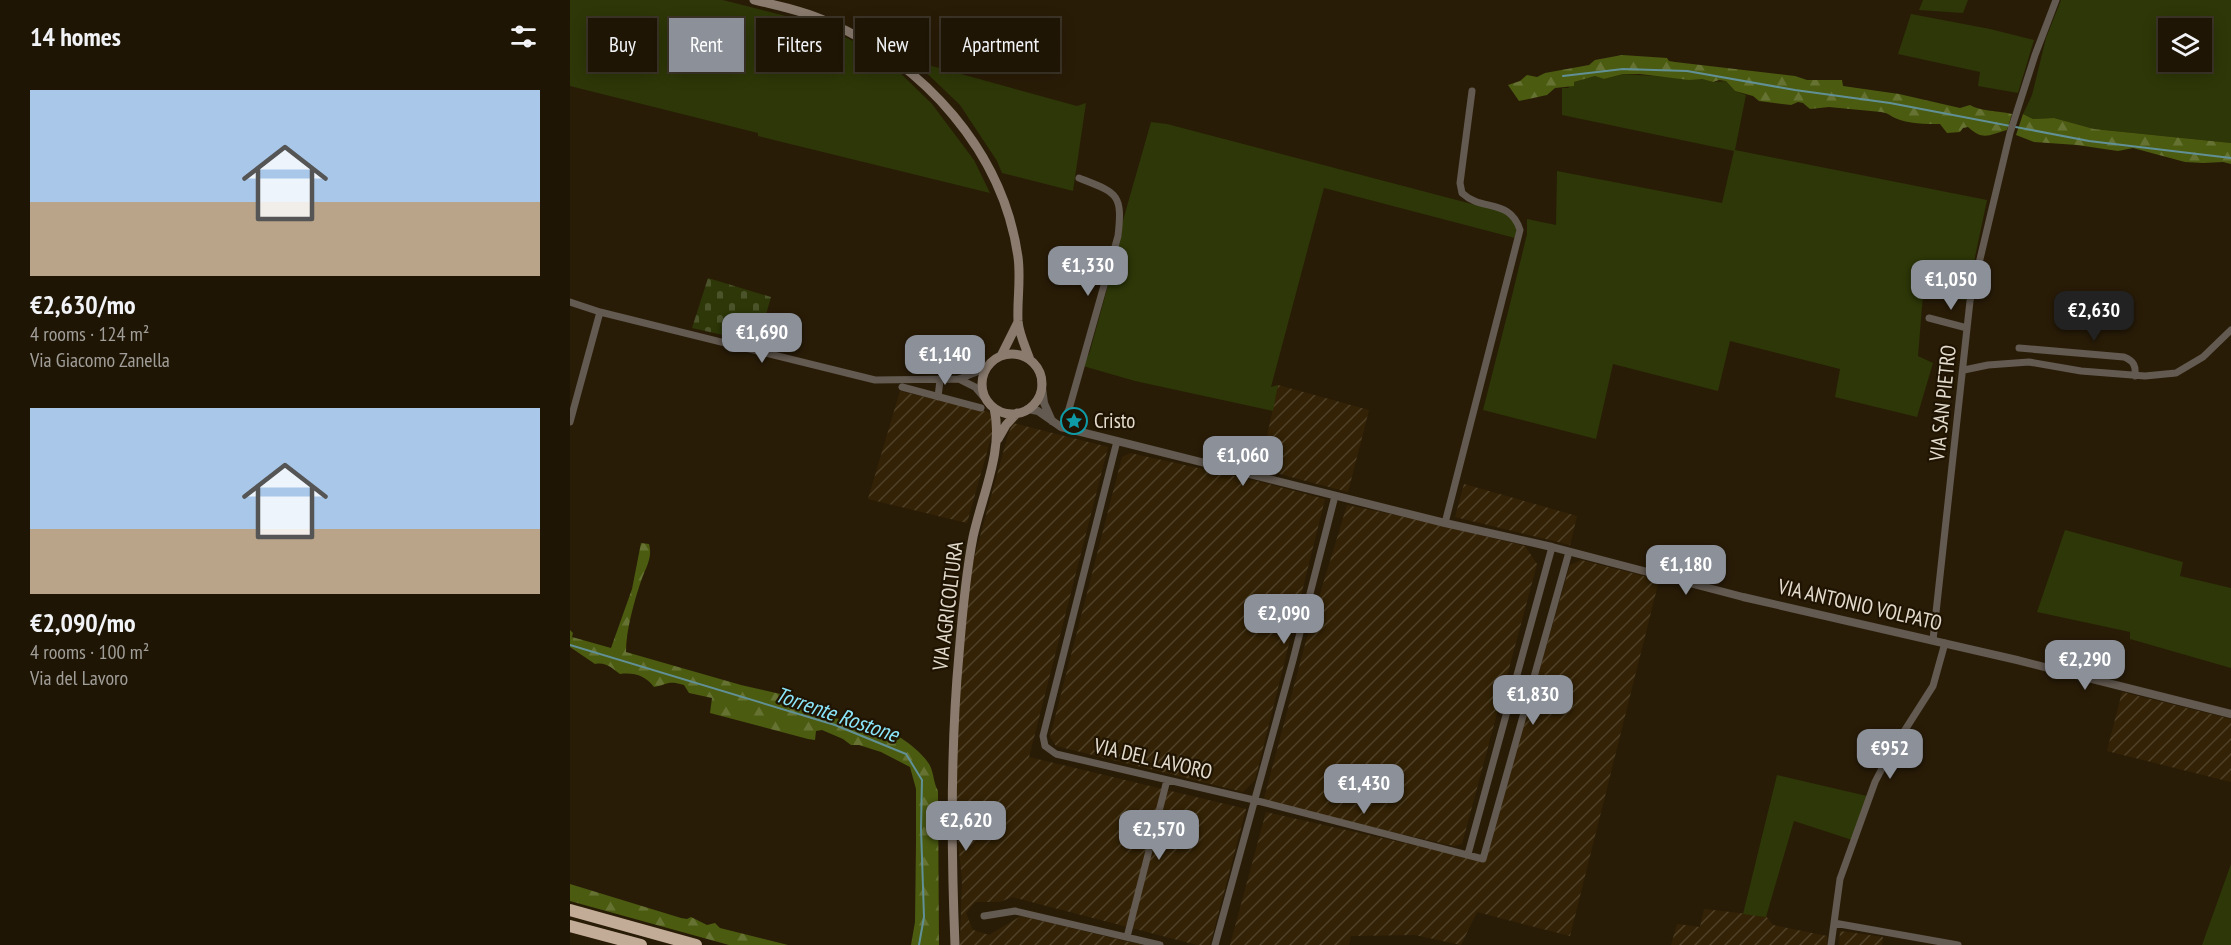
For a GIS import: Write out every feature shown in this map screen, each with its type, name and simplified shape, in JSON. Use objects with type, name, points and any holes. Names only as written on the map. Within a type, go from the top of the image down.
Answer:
[{"type":"highway","points":[[570,910],[696,945]]},
{"type":"highway","points":[[570,926],[641,945]]},
{"type":"main road","points":[[754,0],[827,21],[858,37],[895,60],[929,87],[956,117],[991,174],[1001,196],[1018,257],[1018,322],[1030,360]]},
{"type":"main road","points":[[1001,356],[1016,354],[1030,360],[1036,366],[1041,380],[1039,396],[1028,409],[1009,414],[984,404],[982,384],[987,368],[1001,356],[1018,322]]},
{"type":"main road","name":"VIA AGRICOLTURA","points":[[954,945],[952,777],[959,654],[973,538],[997,442],[998,424],[994,408]]},
{"type":"main road","name":"VIA AGRICOLTURA","points":[[997,442],[1006,425],[1017,413]]},
{"type":"street","name":"VIA SAN PIETRO","points":[[1933,640],[1970,301],[2010,133],[2042,34],[2056,0]]},
{"type":"street","points":[[1445,524],[1520,230],[1512,214],[1505,209],[1467,197],[1462,193],[1460,183],[1472,91]]},
{"type":"street","points":[[1061,427],[1072,398],[1118,236],[1120,218],[1120,207],[1116,196],[1108,190],[1079,178]]},
{"type":"street","points":[[570,302],[600,312],[875,380],[959,380],[987,368]]},
{"type":"street","points":[[570,422],[600,312]]},
{"type":"street","points":[[1931,318],[1966,328]]},
{"type":"street","points":[[1964,370],[1988,365],[2029,362],[2081,371],[2135,375],[2176,373],[2203,357],[2231,330]]},
{"type":"street","points":[[2019,348],[2124,357],[2133,362],[2136,367],[2135,375]]},
{"type":"street","points":[[938,397],[940,380]]},
{"type":"street","points":[[959,380],[975,387],[984,404]]},
{"type":"street","points":[[1041,380],[1044,403],[1052,422]]},
{"type":"street","points":[[902,387],[938,397],[984,404]]},
{"type":"street","name":"VIA ANTONIO VOLPATO","points":[[1028,409],[1038,411],[1061,427],[1445,524],[1552,547],[1743,597],[2017,660],[2231,714]]},
{"type":"street","name":"VIA DEL LAVORO","points":[[1117,441],[1043,736],[1045,746],[1056,754],[1254,800],[1468,854]]},
{"type":"street","points":[[1215,945],[1335,496]]},
{"type":"street","points":[[1552,547],[1468,854],[1483,859],[1569,552]]},
{"type":"street","points":[[1831,945],[1840,879],[1875,782],[1888,755],[1933,686],[1945,643]]},
{"type":"street","points":[[1127,937],[1167,780]]},
{"type":"street","points":[[1473,837],[1489,840]]},
{"type":"street","points":[[984,916],[1015,911],[1160,945]]},
{"type":"street","points":[[1834,923],[1958,945]]},
{"type":"shaded area","points":[[1278,385],[1369,410],[1348,492],[1260,469]]},
{"type":"shaded area","points":[[900,391],[989,412],[995,423],[967,523],[868,499]]},
{"type":"shaded area","points":[[1013,423],[1108,447],[1029,757],[1246,809],[1210,945],[1197,945],[1012,897],[1000,902],[975,902],[966,913],[973,930],[989,935],[1021,916],[1142,945],[960,945],[962,880],[953,794],[967,584]]},
{"type":"shaded area","points":[[1130,453],[1257,481],[1325,499],[1255,780],[1243,792],[1056,746],[1050,737],[1122,457]]},
{"type":"shaded area","points":[[1464,484],[1577,516],[1570,545],[1455,517]]},
{"type":"shaded area","points":[[1347,505],[1525,546],[1537,564],[1462,844],[1454,846],[1263,802],[1307,637]]},
{"type":"shaded area","points":[[1581,560],[1659,580],[1570,936],[1477,912],[1461,945],[1415,935],[1351,936],[1349,945],[1230,945],[1266,812],[1484,861],[1570,565]]},
{"type":"shaded area","points":[[2122,692],[2231,719],[2231,782],[2107,751]]},
{"type":"shaded area","points":[[1704,909],[1766,916],[1773,925],[1827,936],[1827,945],[1671,945],[1677,924],[1700,927]]},
{"type":"shaded area","points":[[1840,931],[1883,937],[1882,945],[1839,945]]},
{"type":"green space","points":[[570,0],[723,0],[794,18],[756,18],[756,72],[843,72],[843,36],[855,42],[855,72],[899,72],[932,104],[974,160],[990,193],[758,136],[758,133],[570,86]]},
{"type":"green space","points":[[1923,0],[1968,0],[1963,13],[1919,10]]},
{"type":"green space","points":[[2061,0],[2231,0],[2231,143],[2094,129],[2054,118],[2033,119],[2023,114],[2032,95],[2046,38]]},
{"type":"green space","points":[[1911,14],[2034,40],[2018,93],[1978,86],[1980,72],[1898,54]]},
{"type":"green space","points":[[1622,55],[1667,58],[1675,62],[1795,76],[1807,80],[1842,80],[1843,86],[1899,94],[1960,108],[1970,105],[1984,110],[2012,114],[2007,130],[1991,135],[1978,134],[1968,127],[1963,128],[1960,132],[1947,133],[1940,124],[1906,121],[1881,112],[1829,107],[1810,109],[1798,102],[1791,105],[1759,101],[1753,96],[1735,91],[1726,81],[1719,80],[1713,82],[1640,74],[1623,74],[1604,79],[1595,76],[1574,82],[1574,86],[1555,88],[1547,95],[1519,101],[1508,85],[1520,81],[1527,75],[1537,77],[1545,73],[1589,65],[1595,60]]},
{"type":"green space","points":[[929,65],[941,68],[941,72],[954,72],[1077,106],[1086,103],[1073,191],[1002,173],[997,161],[960,105],[926,72],[929,72]]},
{"type":"green space","points":[[1623,74],[1702,79],[1713,82],[1726,81],[1735,91],[1746,95],[1735,150],[1987,200],[1966,300],[1923,295],[1918,356],[1933,363],[1917,417],[1835,397],[1840,369],[1730,341],[1718,391],[1613,364],[1596,439],[1483,410],[1527,234],[1527,219],[1556,225],[1557,171],[1722,203],[1734,151],[1562,115],[1562,88],[1568,88],[1574,82],[1595,76],[1604,79]]},
{"type":"green space","points":[[2023,114],[2033,119],[2054,118],[2094,129],[2231,143],[2231,164],[2185,162],[2133,148],[2118,151],[2034,142],[2016,135]]},
{"type":"green space","points":[[1151,122],[1167,124],[1510,214],[1518,224],[1515,238],[1324,188],[1271,387],[1278,385],[1273,411],[1135,381],[1083,366],[1090,351]]},
{"type":"green space","points":[[708,278],[771,297],[758,343],[692,328]]},
{"type":"green space","points":[[2065,530],[2183,562],[2180,576],[2231,588],[2231,668],[2130,639],[2130,632],[2037,612]]},
{"type":"green space","points":[[641,543],[649,544],[650,554],[631,616],[626,652],[741,685],[819,703],[831,717],[858,722],[880,733],[884,729],[904,740],[924,757],[931,768],[938,791],[939,945],[911,945],[915,922],[916,789],[910,767],[881,752],[859,745],[851,745],[822,730],[816,731],[815,740],[808,739],[710,713],[712,698],[689,693],[684,685],[670,683],[654,687],[639,676],[620,674],[606,665],[595,664],[570,647],[570,630],[573,633],[572,637],[611,648],[632,589]]},
{"type":"green space","points":[[1777,775],[1867,796],[1852,840],[1794,821],[1766,917],[1743,914]]},
{"type":"green space","points":[[2231,864],[2231,945],[2202,945]]},
{"type":"green space","points":[[570,884],[681,918],[691,917],[707,925],[715,923],[720,928],[788,945],[729,945],[570,901]]},
{"type":"waterway","points":[[1563,76],[1623,69],[1687,71],[1795,90],[1890,103],[2089,141],[2231,158]]},
{"type":"waterway","name":"Torrente Rostone","points":[[570,645],[835,725],[906,754],[922,780],[924,917],[919,945]]},
{"type":"place","name":"Cristo","points":[[1074,421]]}]
